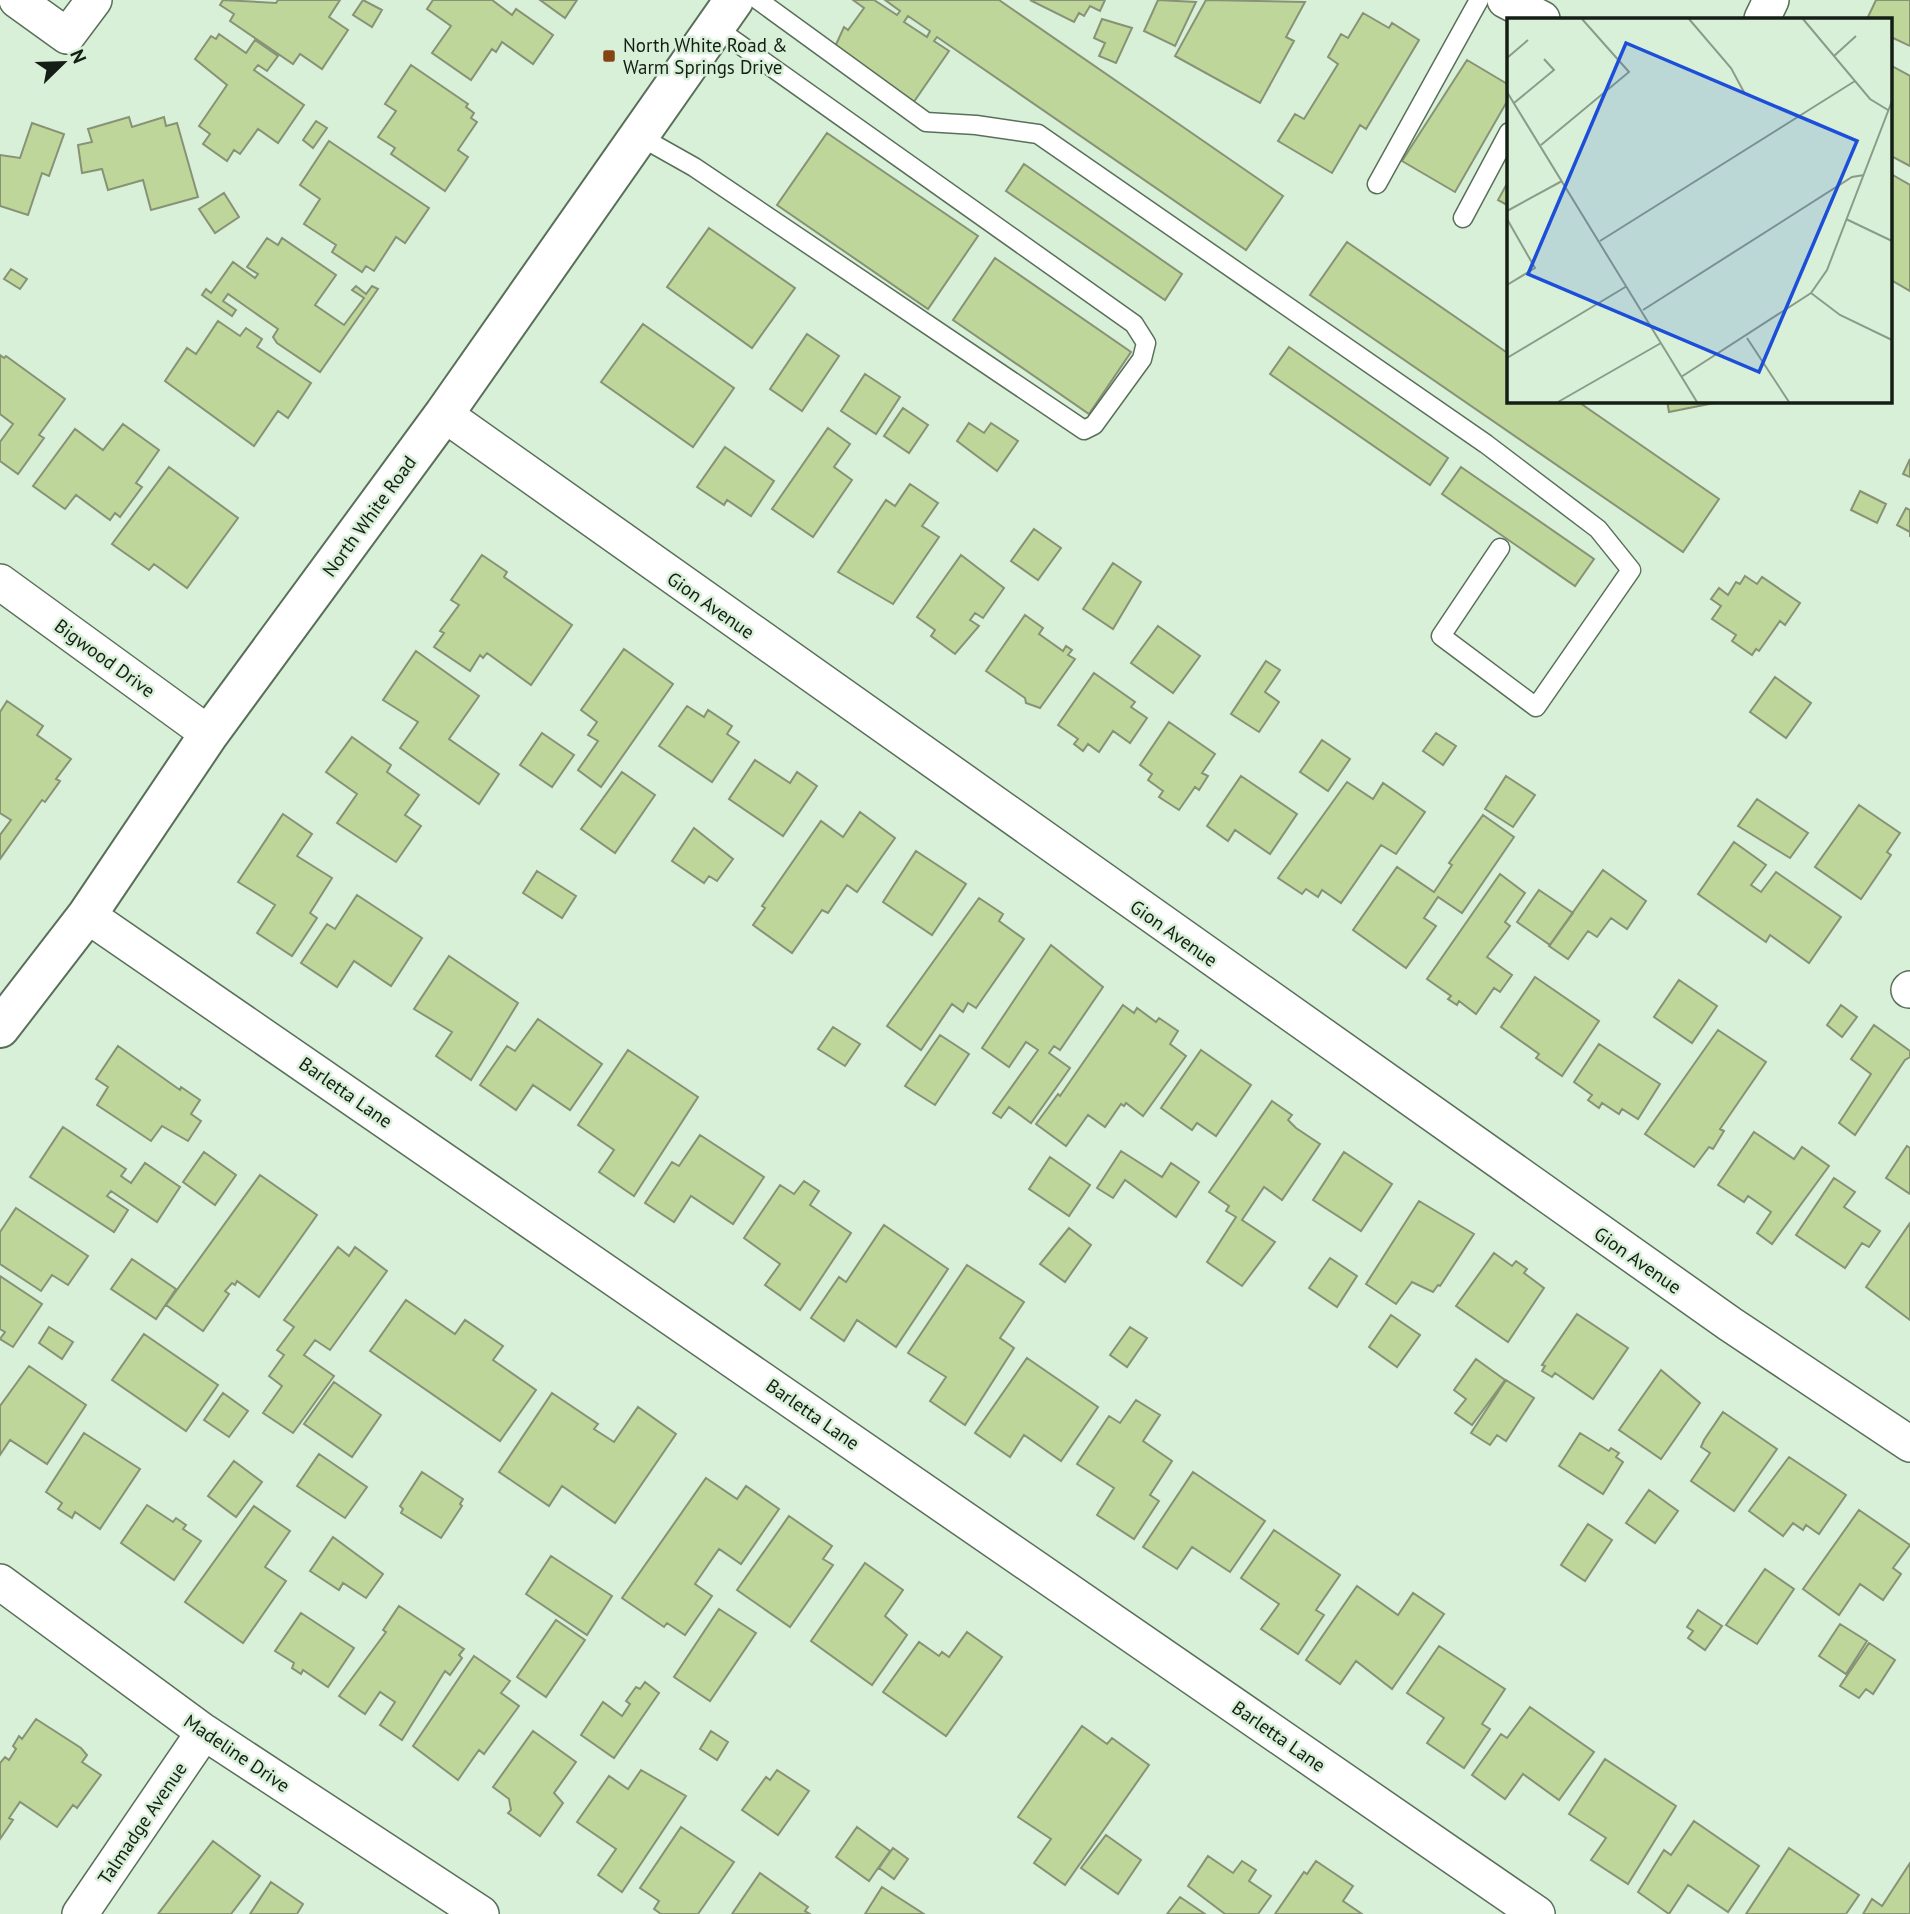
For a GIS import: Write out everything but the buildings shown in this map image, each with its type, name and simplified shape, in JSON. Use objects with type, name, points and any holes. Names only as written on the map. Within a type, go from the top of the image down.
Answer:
[{"type":"main road","name":"North White Road","points":[[0,1028],[88,915],[209,734],[444,414],[724,13]]},
{"type":"street","points":[[17,0],[67,36],[94,0]]},
{"type":"street","points":[[1505,0],[1540,18]]},
{"type":"street","points":[[1762,18],[1771,0]]},
{"type":"street","name":"Gion Avenue","points":[[444,414],[1718,1316],[1910,1444]]},
{"type":"street","name":"Bigwood Drive","points":[[0,582],[209,734]]},
{"type":"street","name":"Barletta Lane","points":[[88,915],[1538,1914]]},
{"type":"street","name":"Madeline Drive","points":[[0,1582],[204,1732],[481,1914]]},
{"type":"street","name":"Talmadge Avenue","points":[[80,1914],[204,1732]]},
{"type":"lane","points":[[758,0],[926,122],[1038,134],[1174,231],[1368,360],[1598,529],[1631,570],[1536,707],[1441,636],[1500,548]]},
{"type":"lane","points":[[1377,184],[1479,0]]},
{"type":"lane","points":[[639,135],[694,167],[1084,430],[1094,425],[1142,359],[1146,343],[1134,324],[724,13]]},
{"type":"lane","points":[[1463,218],[1507,136]]},
{"type":"place","name":"North White Road & Warm Springs Drive","points":[[609,56]]}]
